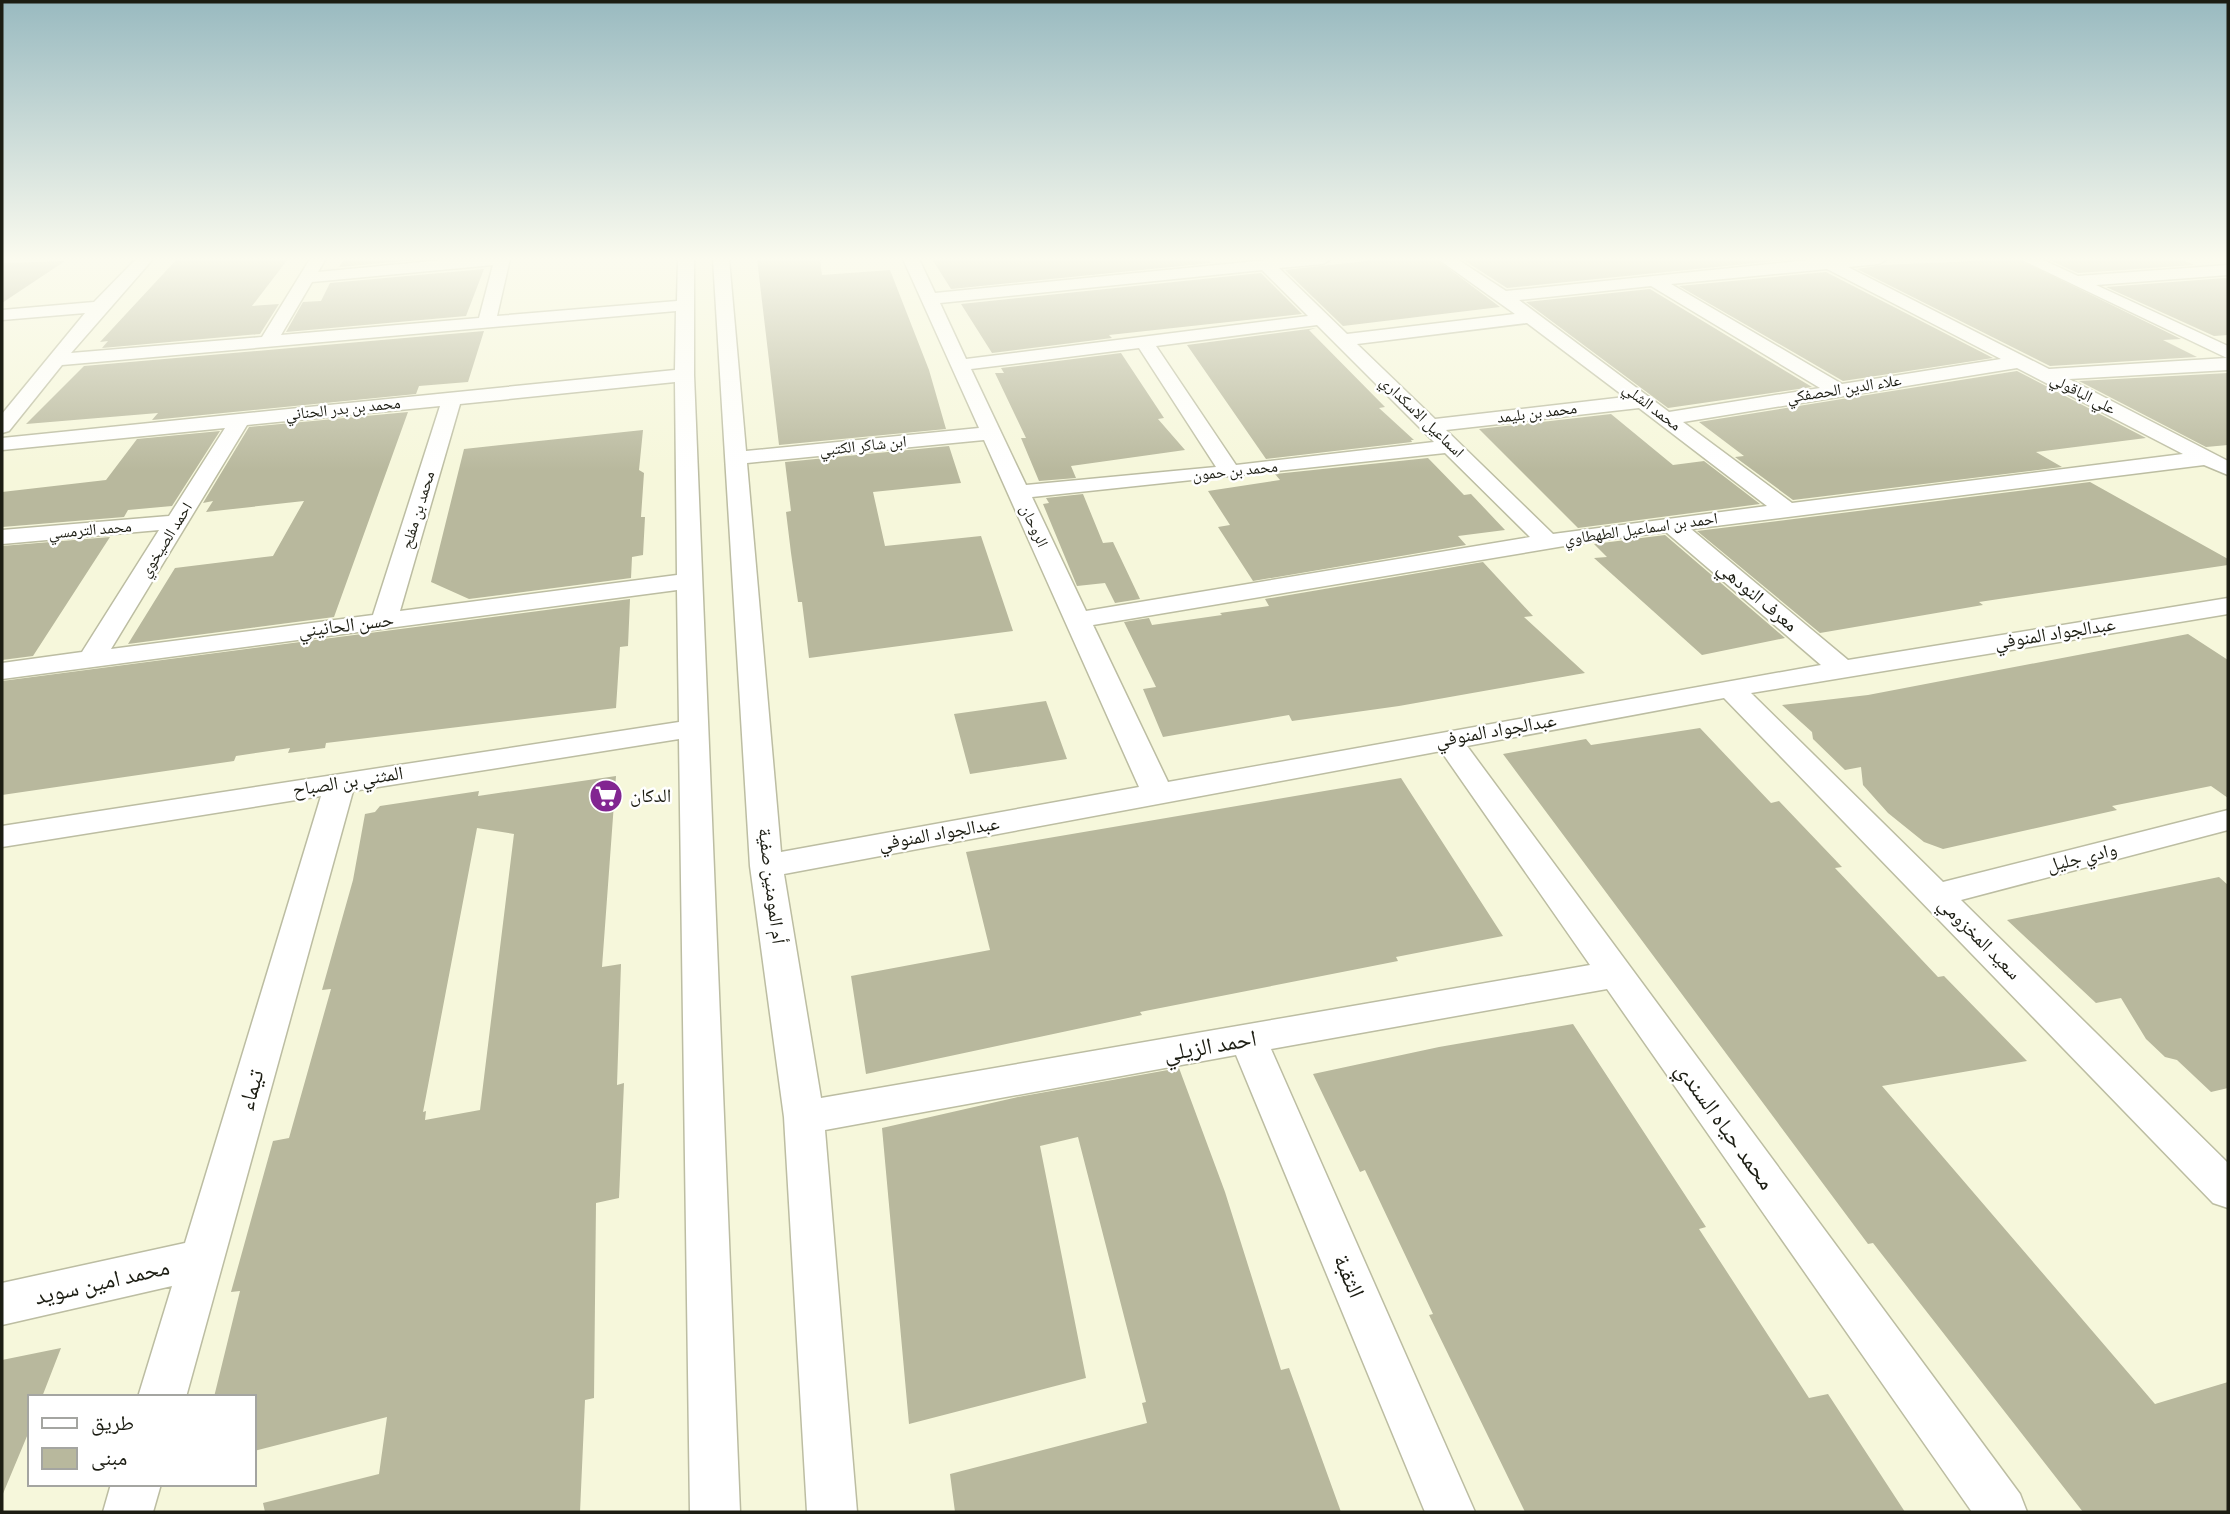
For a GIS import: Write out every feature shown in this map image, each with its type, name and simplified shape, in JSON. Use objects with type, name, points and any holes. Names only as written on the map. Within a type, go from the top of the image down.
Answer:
[{"type":"street","points":[[2,427],[81,330]]},
{"type":"street","points":[[268,341],[275,330]]},
{"type":"street","points":[[56,360],[386,330]]},
{"type":"street","points":[[684,330],[715,1512]]},
{"type":"street","name":"أم المومنين صفية","points":[[726,330],[766,866],[804,1117],[832,1512]]},
{"type":"street","name":"الروحان","points":[[943,330],[1158,794]]},
{"type":"street","points":[[960,365],[1236,330]]},
{"type":"street","name":"اسماعيل الاسكداري","points":[[1332,330],[1547,541]]},
{"type":"street","points":[[1342,340],[1427,330]]},
{"type":"street","name":"محمد الشلي","points":[[1548,330],[1787,510]]},
{"type":"street","points":[[1736,330],[1836,389]]},
{"type":"street","name":"علي الباقولي","points":[[1957,330],[2228,469]]},
{"type":"street","points":[[2178,330],[2228,353]]},
{"type":"street","points":[[1144,341],[1230,472]]},
{"type":"street","name":"علاء الدين الحصفكي","points":[[1668,418],[1836,389],[2020,362]]},
{"type":"street","points":[[2046,375],[2228,364]]},
{"type":"street","name":"محمد بن بدر الحناني","points":[[2,444],[684,375]]},
{"type":"street","name":"محمد بن مفلح","points":[[384,621],[452,398]]},
{"type":"street","name":"محمد بن بليمد","points":[[1430,426],[1645,401]]},
{"type":"street","name":"احمد الصيخوي","points":[[91,659],[240,420]]},
{"type":"street","name":"ابن شاكر الكتبي","points":[[736,458],[991,433]]},
{"type":"street","name":"محمد بن حمون","points":[[1018,492],[1230,472],[1451,446]]},
{"type":"street","name":"احمد بن اسماعيل الطهطاوي","points":[[1077,620],[1547,541],[2207,458]]},
{"type":"street","name":"محمد الترمسي","points":[[2,537],[177,522]]},
{"type":"street","name":"معرف النودهي","points":[[1671,524],[1843,670]]},
{"type":"street","name":"حسن الحانيني","points":[[2,671],[690,582]]},
{"type":"street","name":"عبدالجواد المنوفي","points":[[766,866],[1730,688],[2226,608]]},
{"type":"street","name":"سعيد المخزومي","points":[[1730,688],[2228,1190]]},
{"type":"street","name":"المثني بن الصباح","points":[[2,836],[694,728]]},
{"type":"street","name":"محمد حياه السندي","points":[[1448,740],[2002,1512]]},
{"type":"street","name":"تيماء","points":[[163,1395],[340,783]]},
{"type":"street","name":"وادي جليل","points":[[1936,895],[2227,822]]},
{"type":"street","name":"احمد الزيلي","points":[[804,1117],[1615,974]]},
{"type":"street","name":"الثقبة","points":[[1248,1039],[1450,1512]]},
{"type":"street","name":"محمد امين سويد","points":[[2,1304],[202,1259]]},
{"type":"street","points":[[128,1512],[135,1486]]},
{"type":"building","points":[[111,330],[263,330],[260,334],[102,348],[108,341],[100,342]]},
{"type":"building","points":[[765,330],[913,330],[929,370],[946,429],[779,445]]},
{"type":"building","points":[[977,330],[1158,330],[1109,335],[1112,338],[992,353]]},
{"type":"building","points":[[1310,330],[1385,407],[1379,408],[1414,440],[1266,459],[1187,345]]},
{"type":"building","points":[[1563,330],[1717,330],[1812,387],[1668,408]]},
{"type":"building","points":[[1754,330],[1938,330],[1993,358],[1843,381]]},
{"type":"building","points":[[1978,330],[2162,330],[2181,339],[2163,340],[2197,357],[2050,366]]},
{"type":"building","points":[[2200,330],[2228,330],[2228,335],[2214,336]]},
{"type":"building","points":[[484,331],[468,382],[419,386],[416,394],[152,420],[158,413],[26,424],[84,366]]},
{"type":"building","points":[[1121,353],[1164,418],[1158,419],[1185,450],[1071,466],[1076,478],[1039,481],[1021,438],[1026,438],[995,373],[1004,373],[1001,368]]},
{"type":"building","points":[[2017,371],[2146,438],[2036,452],[2062,467],[1793,500],[1735,457],[1744,456],[1699,422]]},
{"type":"building","points":[[2228,373],[2228,445],[2206,447],[2079,381]]},
{"type":"building","points":[[408,412],[334,617],[128,644],[175,568],[273,556],[304,501],[206,512],[213,501],[203,503],[249,427]]},
{"type":"building","points":[[1611,414],[1673,465],[1704,461],[1760,504],[1578,528],[1479,429]]},
{"type":"building","points":[[643,430],[639,470],[644,473],[641,517],[645,517],[643,555],[632,557],[631,578],[469,599],[431,582],[464,449]]},
{"type":"building","points":[[220,431],[172,506],[128,510],[124,517],[2,527],[2,492],[106,480],[137,439]]},
{"type":"building","points":[[949,446],[961,483],[873,492],[885,546],[981,536],[1013,631],[809,658],[802,602],[798,602],[791,553],[786,512],[791,511],[785,462]]},
{"type":"building","points":[[1428,458],[1464,495],[1471,494],[1505,530],[1458,536],[1466,545],[1253,581],[1218,527],[1230,525],[1208,491],[1280,480],[1275,474]]},
{"type":"building","points":[[2090,482],[2228,559],[2228,565],[1979,602],[1983,605],[1820,633],[1697,531]]},
{"type":"building","points":[[1083,494],[1103,543],[1113,542],[1140,599],[1115,603],[1105,583],[1077,586],[1043,504],[1049,503],[1046,498]]},
{"type":"building","points":[[1665,535],[1785,638],[1702,655],[1594,558],[1607,557],[1594,544]]},
{"type":"building","points":[[110,537],[33,656],[2,660],[2,546]]},
{"type":"building","points":[[1483,562],[1533,616],[1524,617],[1585,673],[1399,706],[1292,721],[1289,715],[1163,737],[1143,689],[1156,687],[1124,622],[1149,618],[1152,625],[1222,615],[1220,613],[1269,606],[1265,599]]},
{"type":"building","points":[[630,599],[628,646],[620,647],[616,708],[326,743],[325,748],[288,753],[290,748],[236,756],[234,761],[2,795],[2,681]]},
{"type":"building","points":[[2188,634],[2228,660],[2228,798],[2211,786],[2112,806],[2117,810],[1943,849],[1924,842],[1888,813],[1863,785],[1861,767],[1845,770],[1813,739],[1812,732],[1782,705],[1868,695]]},
{"type":"building","points":[[1046,701],[1067,759],[970,774],[954,714]]},
{"type":"building","points":[[1700,728],[1771,803],[1779,801],[1842,867],[1835,868],[1938,977],[1944,976],[2027,1061],[1882,1086],[2155,1404],[2228,1382],[2228,1512],[2083,1512],[1873,1243],[1868,1244],[1503,754],[1586,739],[1591,745]]},
{"type":"building","points":[[616,776],[602,967],[621,964],[617,1085],[624,1083],[619,1198],[596,1203],[594,1398],[585,1400],[580,1512],[265,1512],[263,1503],[379,1474],[387,1417],[256,1450],[256,1395],[214,1395],[240,1291],[231,1292],[273,1141],[289,1138],[331,989],[322,990],[353,880],[365,814],[375,812],[380,806],[479,791],[478,796]],"holes":[[[477,828],[514,834],[480,1110],[425,1120],[426,1111],[423,1112]]]},
{"type":"building","points":[[1401,778],[1503,936],[1396,957],[1398,961],[1140,1012],[1142,1015],[866,1074],[851,976],[990,950],[966,852]]},
{"type":"building","points":[[2219,877],[2228,885],[2228,1088],[2211,1092],[2177,1060],[2165,1057],[2146,1039],[2121,998],[2096,1003],[2007,920]]},
{"type":"building","points":[[1573,1024],[1706,1227],[1699,1229],[1809,1398],[1828,1394],[1905,1512],[1525,1512],[1429,1315],[1433,1314],[1365,1170],[1360,1172],[1313,1074],[1439,1047]]},
{"type":"building","points":[[1179,1068],[1225,1192],[1281,1370],[1289,1368],[1341,1512],[955,1512],[950,1474],[1147,1423],[1142,1403],[1146,1402],[1078,1137],[1040,1146],[1086,1378],[909,1424],[882,1128],[1018,1097]]},
{"type":"building","points":[[61,1348],[43,1395],[28,1395],[28,1434],[2,1496],[2,1360]]},
{"type":"place","name":"الدكان","points":[[606,796]]}]
